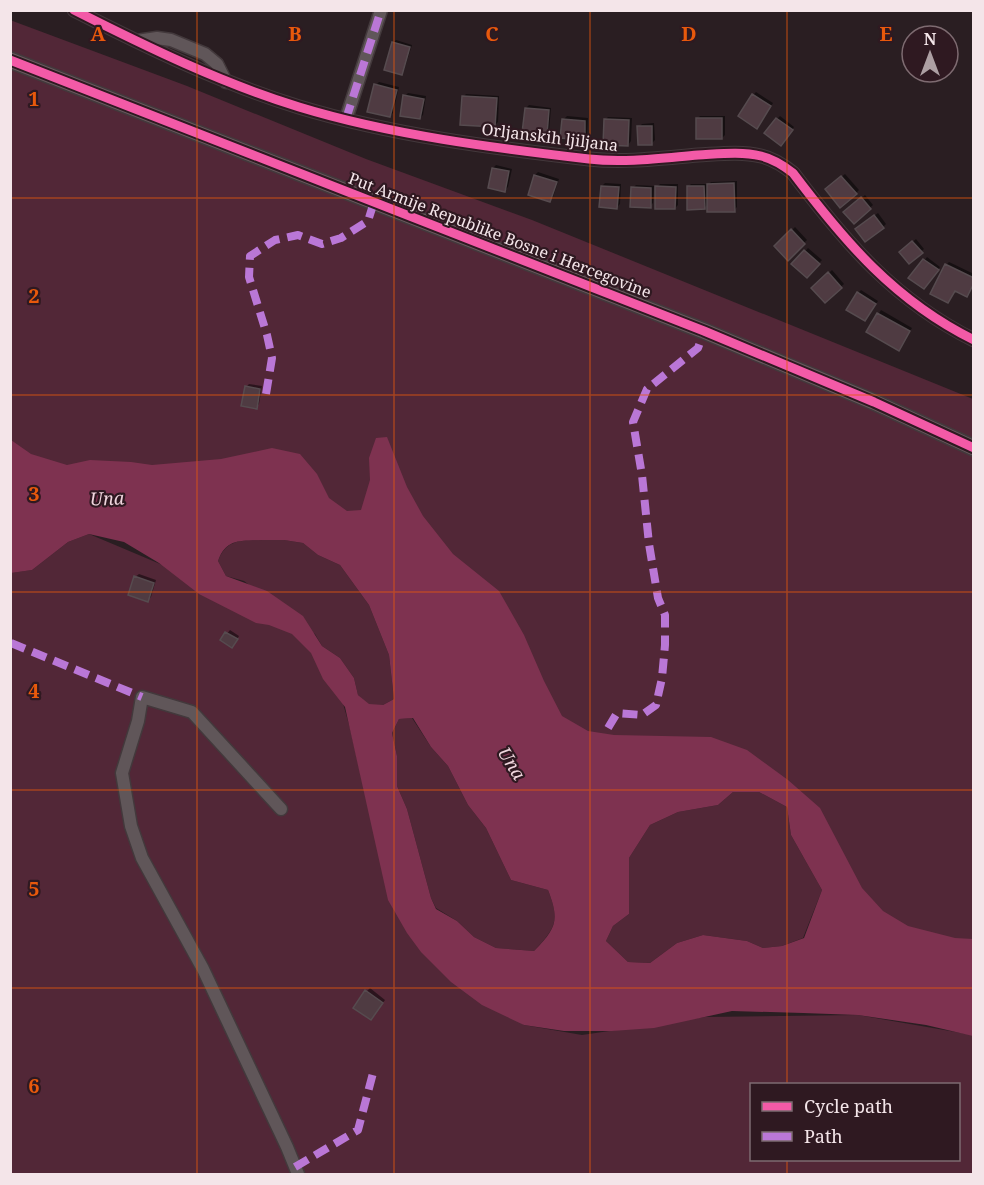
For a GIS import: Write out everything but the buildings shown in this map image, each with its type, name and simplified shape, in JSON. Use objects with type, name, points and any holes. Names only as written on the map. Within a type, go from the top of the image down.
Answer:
[{"type":"main road","name":"Put Armije Republike Bosne i Hercegovine","points":[[10,60],[704,331],[874,402],[974,448]]},
{"type":"street","name":"Orljanskih ljiljana","points":[[74,10],[135,41],[226,81],[299,107],[392,129],[595,160],[626,161],[722,153],[749,154],[771,159],[793,173],[846,240],[889,285],[921,310],[974,340]]},
{"type":"street","points":[[346,119],[381,10]]},
{"type":"street","points":[[280,809],[192,712],[142,697],[138,721],[122,773],[131,826],[142,858],[203,969],[298,1174]]},
{"type":"shaded area","points":[[10,20],[187,86],[366,159],[532,220],[973,399],[973,944],[917,941],[855,891],[784,787],[580,738],[358,525],[64,468],[11,449]]},
{"type":"shaded area","points":[[89,534],[248,601],[302,636],[336,679],[395,912],[524,1025],[582,1035],[705,1017],[858,1015],[973,1035],[973,1174],[11,1174],[10,573],[32,570],[68,542]]},
{"type":"shaded area","points":[[284,540],[303,543],[318,555],[340,565],[369,605],[389,655],[394,699],[383,705],[369,705],[358,695],[354,678],[340,658],[322,646],[315,634],[244,581],[226,576],[218,561],[226,548],[236,542]]},
{"type":"shaded area","points":[[412,718],[431,747],[448,766],[468,805],[486,828],[511,880],[548,890],[554,909],[554,923],[547,936],[534,951],[496,948],[474,937],[457,921],[436,908],[431,898],[407,809],[397,786],[397,756],[392,733],[399,719]]},
{"type":"shaded area","points":[[733,792],[759,792],[787,807],[791,835],[822,890],[803,938],[782,946],[763,948],[747,941],[703,935],[677,943],[650,963],[628,962],[606,941],[613,926],[629,914],[629,858],[650,825],[678,812],[718,805]]},
{"type":"water","name":"Una","points":[[387,437],[407,487],[423,516],[453,554],[499,591],[524,635],[562,716],[588,731],[614,735],[711,737],[747,750],[788,780],[820,808],[862,888],[883,911],[908,926],[955,938],[973,939],[973,1036],[926,1025],[858,1015],[732,1011],[654,1028],[564,1031],[524,1025],[482,1005],[451,982],[421,952],[388,900],[345,707],[323,679],[311,653],[292,634],[269,625],[256,623],[199,594],[159,563],[124,542],[89,534],[68,542],[32,570],[11,573],[11,440],[31,454],[67,465],[90,460],[152,465],[221,459],[272,448],[300,454],[317,474],[329,498],[347,511],[361,510],[370,480],[369,458],[376,438]],"holes":[[[284,540],[303,543],[318,555],[340,565],[369,605],[389,655],[394,699],[383,705],[369,704],[358,695],[354,678],[340,658],[322,646],[303,616],[267,591],[226,576],[218,561],[221,554],[225,548],[235,542]],[[413,718],[431,747],[448,766],[468,805],[486,828],[511,880],[548,890],[554,909],[554,924],[534,951],[496,948],[474,937],[457,921],[436,909],[407,809],[397,786],[397,756],[392,733],[399,719]],[[733,792],[759,792],[787,807],[791,835],[822,890],[804,938],[782,946],[763,948],[747,941],[703,935],[677,943],[650,963],[628,962],[606,941],[613,926],[629,914],[629,858],[650,825],[678,812],[718,805]]]},
{"type":"marked path","points":[[346,119],[381,10]]},
{"type":"marked path","points":[[266,394],[272,358],[249,277],[250,256],[275,240],[298,235],[322,244],[341,238],[368,221],[374,202]]},
{"type":"marked path","points":[[608,728],[617,713],[642,715],[656,705],[662,678],[665,645],[665,615],[658,598],[649,544],[642,475],[633,422],[647,389],[698,348],[704,331]]},
{"type":"marked path","points":[[11,643],[142,697]]},
{"type":"marked path","points":[[295,1167],[358,1130],[373,1073]]},
{"type":"cycle path","points":[[74,10],[157,51],[241,87],[334,117],[406,133],[589,159],[657,159],[738,153],[770,159],[793,173],[832,223],[873,268],[920,307],[974,340]]},
{"type":"cycle path","points":[[10,60],[704,331],[874,402],[974,448]]}]
